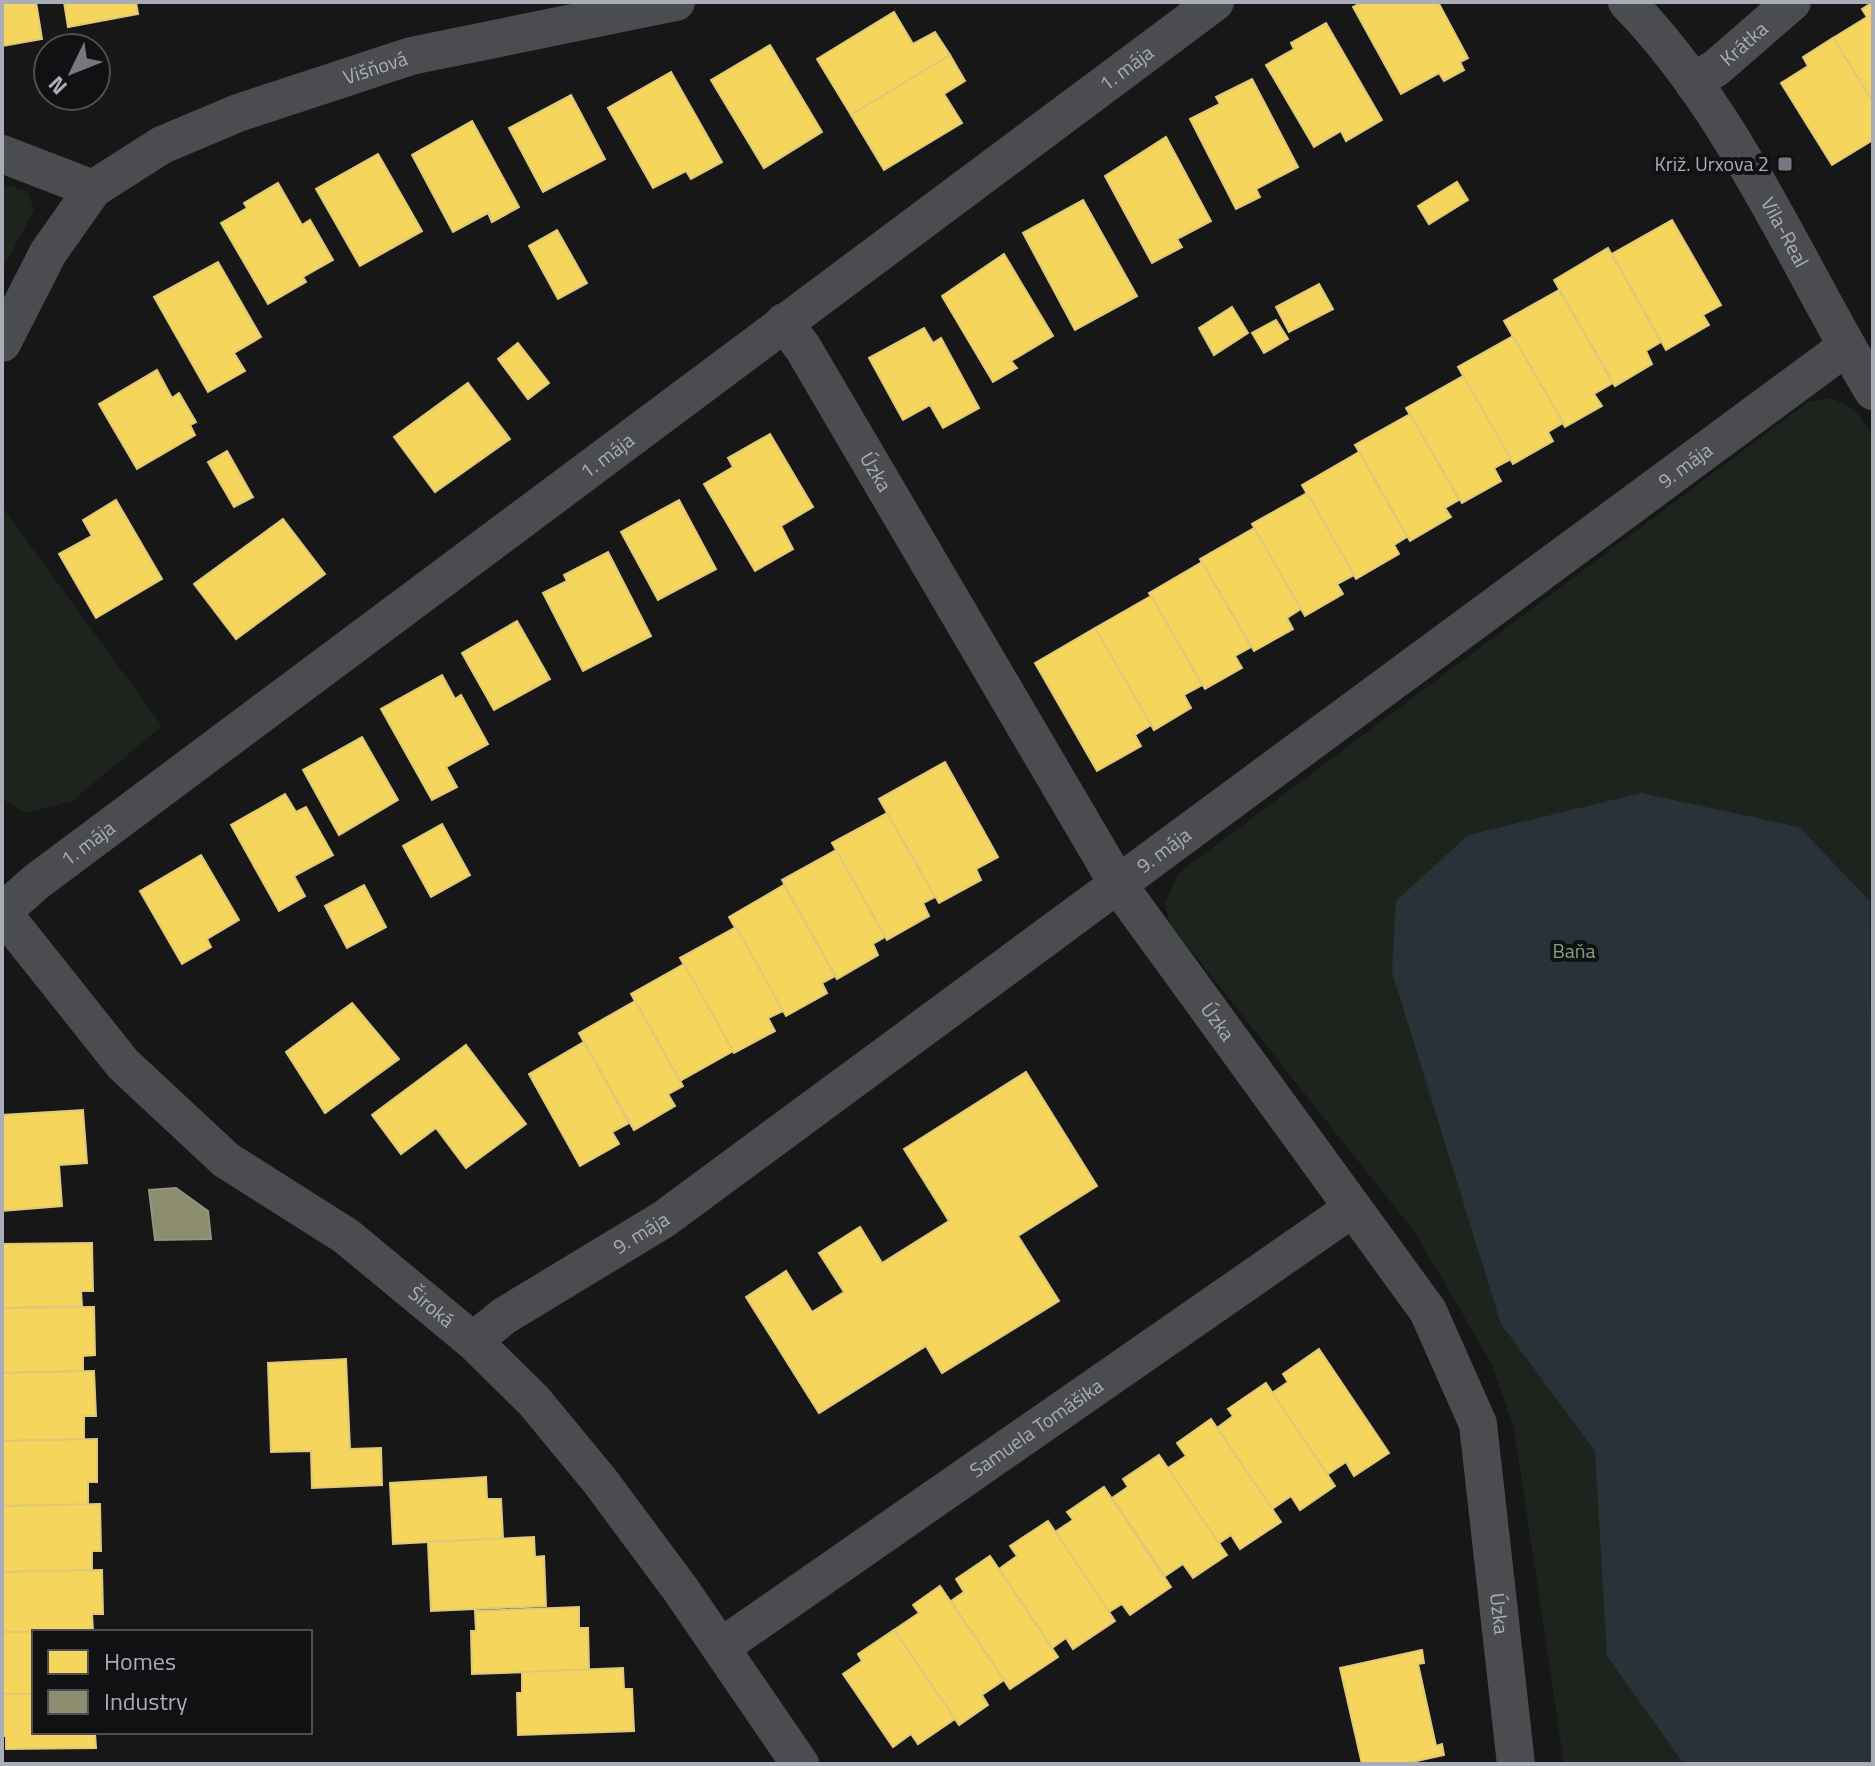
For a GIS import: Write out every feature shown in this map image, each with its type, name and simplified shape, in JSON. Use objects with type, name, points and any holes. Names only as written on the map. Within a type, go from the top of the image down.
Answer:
[{"type":"street","name":"Višňová","points":[[2,343],[48,253],[93,189],[162,145],[238,113],[396,60],[676,2]]},
{"type":"street","name":"1. mája","points":[[2,912],[36,882],[1215,2]]},
{"type":"street","name":"Vila-Real","points":[[1627,2],[1693,82],[1758,188],[1873,391]]},
{"type":"street","name":"Krátka","points":[[1693,82],[1716,68],[1792,2]]},
{"type":"street","points":[[2,154],[93,189]]},
{"type":"street","name":"Úzka","points":[[784,322],[803,348],[1119,886],[1428,1311],[1478,1424],[1516,1764]]},
{"type":"street","name":"9. mája","points":[[473,1341],[504,1316],[664,1219],[1846,347]]},
{"type":"street","name":"Široká","points":[[2,912],[123,1064],[226,1160],[346,1236],[473,1341],[534,1401],[600,1481],[721,1647],[800,1764]]},
{"type":"street","name":"Samuela Tomášika","points":[[721,1647],[1353,1208]]},
{"type":"green space","points":[[2,184],[27,191],[34,210],[2,270]]},
{"type":"green space","name":"Baňa","points":[[1831,398],[1854,409],[1873,436],[1873,1764],[1564,1764],[1514,1428],[1491,1362],[1413,1230],[1170,924],[1165,903],[1178,874],[1808,402]]},
{"type":"green space","points":[[2,507],[162,726],[72,801],[27,813],[2,799]]},
{"type":"shaded area","name":"Baňa","points":[[1641,793],[1799,827],[1870,901],[1873,1764],[1684,1764],[1607,1656],[1595,1451],[1501,1324],[1392,972],[1396,901],[1468,835]]},
{"type":"building: Homes","points":[[2,2],[36,2],[41,32],[32,32],[32,41],[2,46]]},
{"type":"building: Homes","points":[[64,2],[136,2],[138,14],[68,27]]},
{"type":"building: Homes","points":[[1363,2],[1438,2],[1468,58],[1460,62],[1464,70],[1444,81],[1439,73],[1401,94],[1353,7]]},
{"type":"building: Homes","points":[[1873,2],[1873,102],[1833,38],[1867,17],[1862,9]]},
{"type":"building: Homes","points":[[894,12],[913,44],[935,32],[950,55],[851,115],[817,59]]},
{"type":"building: Homes","points":[[1326,23],[1382,120],[1346,141],[1341,131],[1314,147],[1266,65],[1294,49],[1291,43]]},
{"type":"building: Homes","points":[[1833,38],[1873,102],[1873,140],[1832,165],[1781,83],[1808,66],[1803,57]]},
{"type":"building: Homes","points":[[770,45],[822,132],[764,168],[711,80]]},
{"type":"building: Homes","points":[[950,55],[965,81],[944,94],[962,123],[884,170],[851,115]]},
{"type":"building: Homes","points":[[671,72],[722,162],[691,179],[686,171],[653,188],[608,108]]},
{"type":"building: Homes","points":[[1252,79],[1298,167],[1256,189],[1260,197],[1236,209],[1190,119],[1220,104],[1216,97]]},
{"type":"building: Homes","points":[[571,95],[605,159],[543,192],[509,128]]},
{"type":"building: Homes","points":[[472,121],[519,207],[492,222],[488,213],[453,232],[412,155]]},
{"type":"building: Homes","points":[[1166,137],[1211,221],[1177,239],[1182,247],[1152,263],[1105,176]]},
{"type":"building: Homes","points":[[378,154],[422,231],[360,266],[316,189]]},
{"type":"building: Homes","points":[[1457,182],[1468,200],[1429,224],[1418,206]]},
{"type":"building: Homes","points":[[278,183],[302,225],[310,220],[333,260],[303,277],[306,282],[268,304],[221,223],[247,208],[244,203]]},
{"type":"building: Homes","points":[[1083,200],[1137,296],[1075,330],[1023,233]]},
{"type":"building: Homes","points":[[1672,220],[1721,305],[1703,315],[1709,325],[1666,350],[1612,254]]},
{"type":"building: Homes","points":[[557,230],[587,283],[558,299],[529,246]]},
{"type":"building: Homes","points":[[1608,248],[1661,342],[1646,351],[1652,364],[1615,386],[1554,280]]},
{"type":"building: Homes","points":[[1004,254],[1053,336],[1011,361],[1017,368],[993,382],[942,296]]},
{"type":"building: Homes","points":[[218,262],[261,337],[234,353],[245,371],[208,392],[154,297]]},
{"type":"building: Homes","points":[[1319,284],[1333,309],[1289,332],[1276,307]]},
{"type":"building: Homes","points":[[1559,290],[1613,383],[1594,394],[1602,406],[1565,427],[1504,321]]},
{"type":"building: Homes","points":[[1232,307],[1248,333],[1214,355],[1199,328]]},
{"type":"building: Homes","points":[[1276,320],[1288,339],[1264,353],[1252,333]]},
{"type":"building: Homes","points":[[924,328],[933,343],[941,338],[979,408],[943,428],[930,405],[903,420],[869,358]]},
{"type":"building: Homes","points":[[1513,336],[1563,423],[1548,432],[1553,441],[1513,464],[1458,367]]},
{"type":"building: Homes","points":[[518,343],[549,383],[528,399],[498,359]]},
{"type":"building: Homes","points":[[157,370],[172,398],[179,393],[196,422],[190,425],[195,435],[137,469],[99,404]]},
{"type":"building: Homes","points":[[1463,376],[1511,459],[1494,468],[1501,481],[1462,503],[1406,408]]},
{"type":"building: Homes","points":[[468,383],[510,439],[435,492],[394,437]]},
{"type":"building: Homes","points":[[1410,414],[1459,500],[1445,508],[1451,517],[1410,541],[1355,445]]},
{"type":"building: Homes","points":[[770,434],[813,507],[781,526],[793,549],[755,571],[704,484],[733,467],[728,458]]},
{"type":"building: Homes","points":[[227,451],[253,497],[234,507],[208,462]]},
{"type":"building: Homes","points":[[1359,452],[1407,537],[1394,545],[1399,554],[1356,579],[1302,485]]},
{"type":"building: Homes","points":[[1307,493],[1354,575],[1337,584],[1343,594],[1305,616],[1252,524]]},
{"type":"building: Homes","points":[[116,500],[162,579],[96,618],[59,554],[92,536],[83,520]]},
{"type":"building: Homes","points":[[679,500],[716,569],[658,600],[621,532]]},
{"type":"building: Homes","points":[[283,519],[325,574],[236,639],[194,584]]},
{"type":"building: Homes","points":[[1254,528],[1301,609],[1287,618],[1293,629],[1254,651],[1200,559]]},
{"type":"building: Homes","points":[[608,552],[651,636],[583,671],[543,593],[567,581],[564,575]]},
{"type":"building: Homes","points":[[1202,562],[1251,647],[1235,656],[1242,668],[1205,689],[1149,593]]},
{"type":"building: Homes","points":[[1151,596],[1202,685],[1184,695],[1191,708],[1154,730],[1095,628]]},
{"type":"building: Homes","points":[[517,621],[550,679],[494,710],[462,653]]},
{"type":"building: Homes","points":[[1095,628],[1151,725],[1135,735],[1141,746],[1097,771],[1035,663]]},
{"type":"building: Homes","points":[[442,675],[455,699],[461,695],[488,744],[446,767],[457,787],[432,800],[381,709]]},
{"type":"building: Homes","points":[[362,737],[398,800],[339,835],[303,770]]},
{"type":"building: Homes","points":[[945,762],[998,857],[976,869],[981,880],[939,903],[879,799]]},
{"type":"building: Homes","points":[[285,794],[296,812],[306,807],[333,855],[294,876],[305,896],[279,911],[231,825]]},
{"type":"building: Homes","points":[[887,813],[935,897],[923,903],[929,916],[887,940],[832,843]]},
{"type":"building: Homes","points":[[442,824],[470,875],[431,897],[403,846]]},
{"type":"building: Homes","points":[[836,850],[885,937],[873,944],[878,955],[837,979],[782,880]]},
{"type":"building: Homes","points":[[201,855],[239,920],[207,939],[211,947],[182,964],[140,891]]},
{"type":"building: Homes","points":[[364,885],[386,927],[347,948],[325,906]]},
{"type":"building: Homes","points":[[784,885],[835,976],[822,983],[827,993],[786,1016],[729,917]]},
{"type":"building: Homes","points":[[736,927],[783,1011],[768,1018],[775,1031],[734,1053],[680,958]]},
{"type":"building: Homes","points":[[684,964],[733,1051],[680,1081],[631,994]]},
{"type":"building: Homes","points":[[635,1001],[683,1086],[668,1094],[675,1106],[634,1130],[579,1033]]},
{"type":"building: Homes","points":[[352,1003],[399,1059],[325,1113],[286,1052]]},
{"type":"building: Homes","points":[[584,1042],[629,1123],[612,1132],[619,1144],[580,1166],[529,1074]]},
{"type":"building: Homes","points":[[466,1045],[526,1124],[466,1168],[436,1128],[401,1154],[372,1115]]},
{"type":"building: Homes","points":[[1026,1072],[1097,1186],[1018,1236],[1059,1301],[942,1373],[926,1346],[819,1413],[746,1297],[786,1271],[812,1312],[844,1292],[819,1253],[860,1227],[882,1263],[949,1221],[904,1149]]},
{"type":"building: Homes","points":[[83,1110],[87,1163],[59,1165],[62,1206],[2,1211],[2,1115]]},
{"type":"building: Homes","points":[[92,1243],[93,1291],[81,1291],[82,1306],[2,1308],[2,1244]]},
{"type":"building: Homes","points":[[94,1307],[95,1355],[83,1356],[83,1371],[2,1373],[2,1308]]},
{"type":"building: Homes","points":[[1319,1349],[1389,1453],[1354,1476],[1346,1462],[1328,1474],[1272,1393],[1288,1382],[1283,1374]]},
{"type":"building: Homes","points":[[346,1359],[350,1449],[381,1448],[382,1485],[312,1488],[311,1451],[271,1452],[268,1363]]},
{"type":"building: Homes","points":[[94,1371],[96,1416],[84,1416],[84,1439],[2,1441],[2,1373]]},
{"type":"building: Homes","points":[[1266,1383],[1335,1486],[1300,1510],[1291,1496],[1272,1509],[1217,1428],[1233,1416],[1228,1409]]},
{"type":"building: Homes","points":[[1211,1419],[1281,1522],[1240,1549],[1231,1535],[1219,1543],[1168,1468],[1186,1456],[1177,1443]]},
{"type":"building: Homes","points":[[97,1439],[97,1482],[88,1482],[88,1505],[2,1506],[2,1441]]},
{"type":"building: Homes","points":[[1159,1455],[1227,1555],[1193,1578],[1183,1564],[1165,1576],[1112,1498],[1128,1487],[1123,1479]]},
{"type":"building: Homes","points":[[486,1477],[487,1499],[501,1499],[503,1538],[393,1544],[390,1483]]},
{"type":"building: Homes","points":[[1104,1487],[1171,1587],[1130,1615],[1122,1604],[1109,1612],[1055,1532],[1073,1520],[1067,1512]]},
{"type":"building: Homes","points":[[100,1504],[101,1551],[92,1551],[92,1570],[2,1572],[2,1506]]},
{"type":"building: Homes","points":[[1048,1521],[1115,1621],[1073,1649],[1066,1638],[1052,1648],[999,1569],[1017,1556],[1010,1546]]},
{"type":"building: Homes","points":[[534,1537],[535,1557],[544,1556],[546,1606],[431,1611],[428,1542]]},
{"type":"building: Homes","points":[[990,1556],[1058,1657],[1010,1689],[951,1601],[964,1592],[956,1579]]},
{"type":"building: Homes","points":[[102,1570],[103,1614],[92,1614],[93,1630],[2,1632],[2,1572]]},
{"type":"building: Homes","points":[[940,1586],[1004,1680],[982,1695],[988,1705],[959,1725],[894,1630],[919,1613],[913,1605]]},
{"type":"building: Homes","points":[[579,1607],[579,1628],[588,1628],[589,1670],[472,1674],[471,1631],[476,1631],[475,1611]]},
{"type":"building: Homes","points":[[894,1630],[955,1719],[918,1744],[911,1734],[893,1747],[843,1674],[862,1661],[858,1654]]},
{"type":"building: Homes","points":[[2,1632],[32,1632],[32,1694],[3,1694]]},
{"type":"building: Homes","points":[[1422,1650],[1424,1663],[1418,1664],[1436,1746],[1442,1744],[1444,1755],[1403,1764],[1362,1764],[1340,1668]]},
{"type":"building: Homes","points":[[623,1668],[624,1689],[632,1689],[634,1731],[518,1735],[517,1693],[522,1693],[522,1672]]},
{"type":"building: Homes","points":[[2,1694],[32,1694],[32,1734],[95,1734],[96,1748],[6,1749],[6,1736],[2,1736]]},
{"type":"building: Industry","points":[[176,1188],[208,1211],[211,1239],[155,1240],[149,1190]]},
{"type":"place","name":"Križ. Urxova 2","points":[[1785,164]]}]
